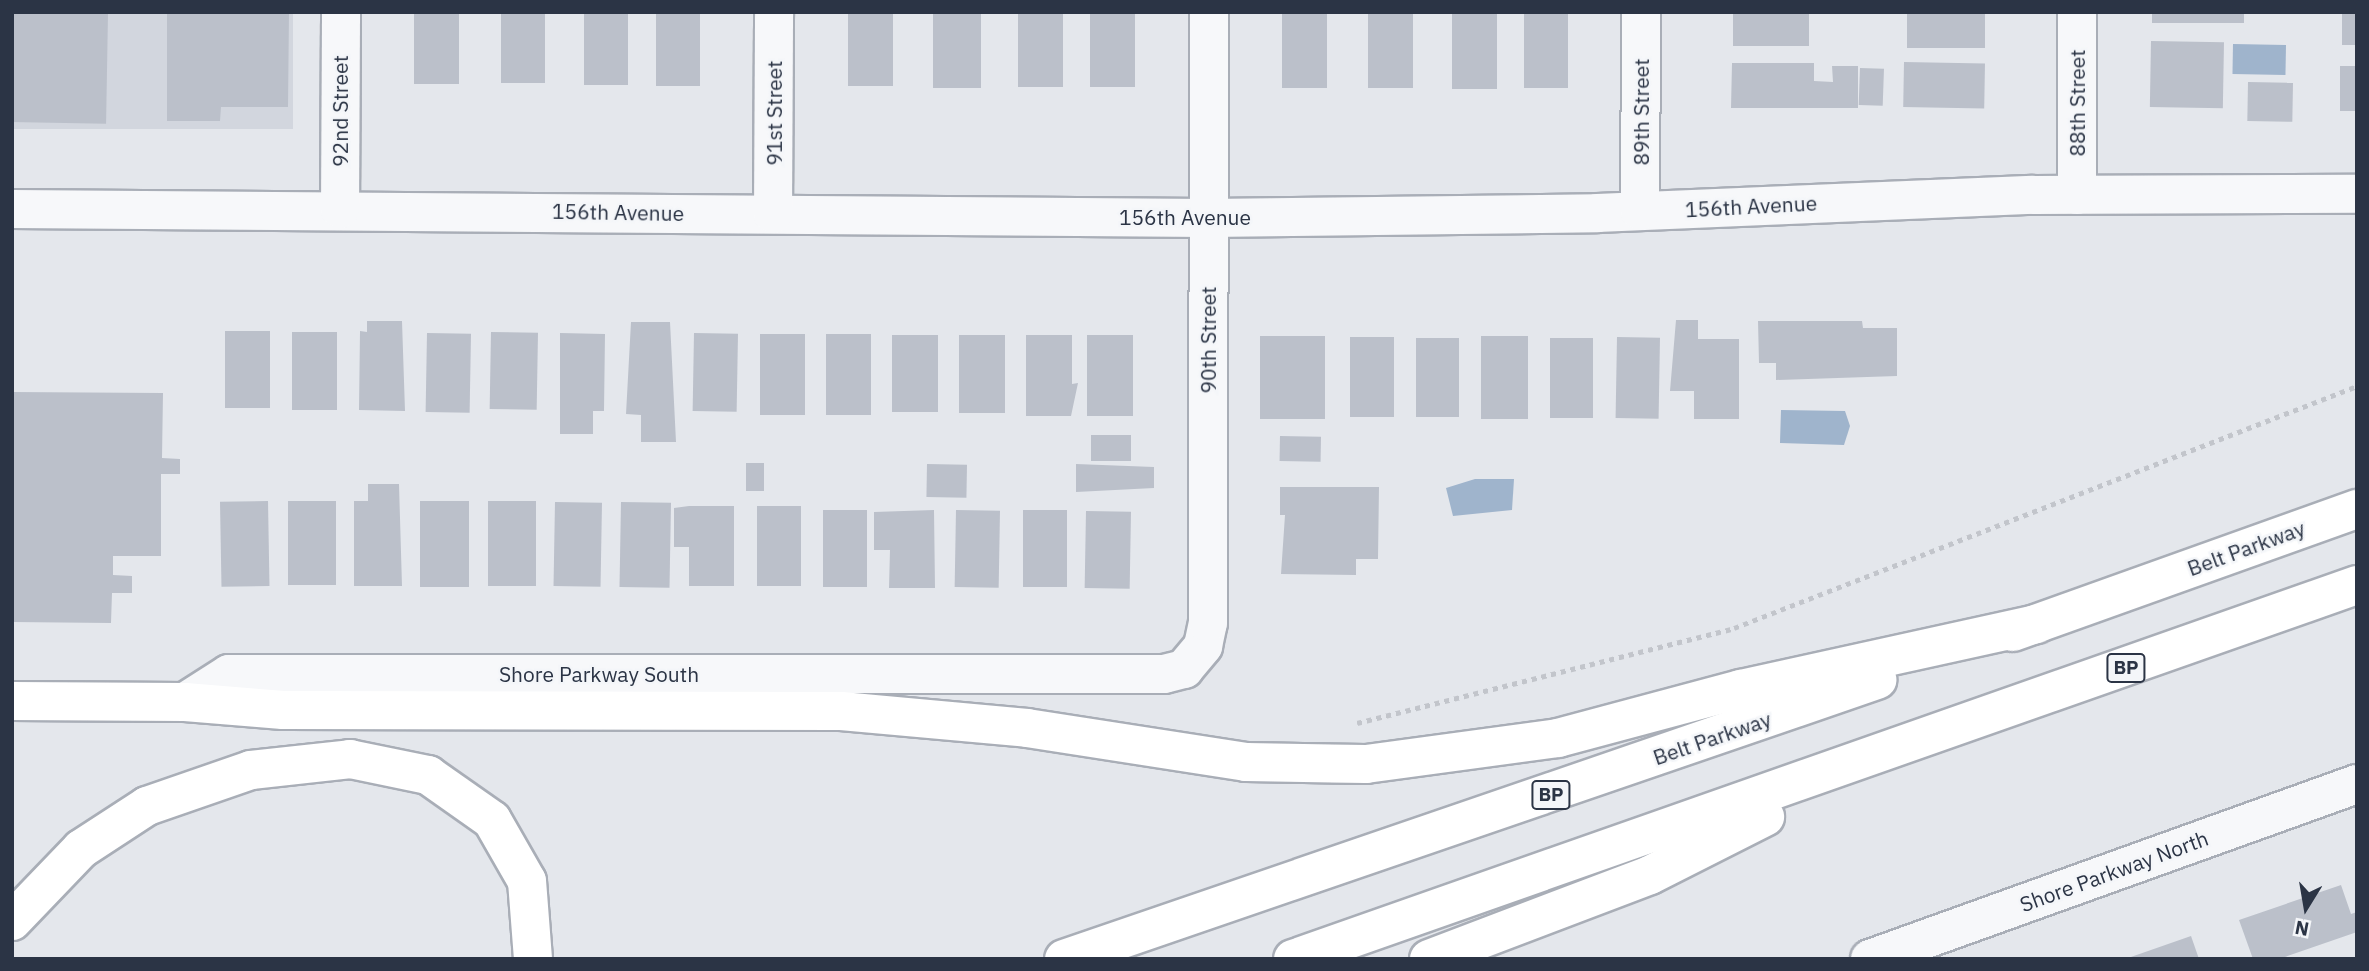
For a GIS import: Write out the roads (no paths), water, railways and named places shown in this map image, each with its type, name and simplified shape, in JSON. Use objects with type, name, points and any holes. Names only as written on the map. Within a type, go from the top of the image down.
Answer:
[{"type":"main road","name":"Belt Parkway","points":[[1064,959],[2037,624],[2357,509]]},
{"type":"main road","name":"BP","points":[[1293,959],[1896,752],[2357,585]]},
{"type":"main road","points":[[12,701],[184,702],[283,710],[841,711],[1027,729],[1246,762],[1366,764],[1558,738],[1741,689],[2037,624]]},
{"type":"main road","points":[[1429,959],[1650,875],[1896,752]]},
{"type":"main road","points":[[12,921],[81,849],[180,791],[283,764],[370,761],[452,787],[506,837],[527,881],[533,959]]},
{"type":"street","name":"92nd Street","points":[[340,209],[341,12]]},
{"type":"street","name":"91st Street","points":[[773,214],[774,12]]},
{"type":"street","name":"90th Street","points":[[1191,664],[1208,623],[1209,12]]},
{"type":"street","name":"89th Street","points":[[1640,211],[1642,12]]},
{"type":"street","name":"88th Street","points":[[2077,12],[2077,195]]},
{"type":"street","name":"156th Avenue","points":[[12,209],[340,209],[1208,218],[1640,211],[2077,195],[2357,194]]},
{"type":"street","name":"Shore Parkway South","points":[[184,702],[229,674],[1164,674],[1191,664]]},
{"type":"street","name":"Shore Parkway North","points":[[1871,959],[2357,784]]},
{"type":"water","points":[[2233,44],[2286,45],[2285,75],[2232,74]]},
{"type":"water","points":[[1781,410],[1845,411],[1850,426],[1844,445],[1780,443]]},
{"type":"water","points":[[1475,479],[1514,479],[1512,510],[1453,516],[1446,488]]}]
